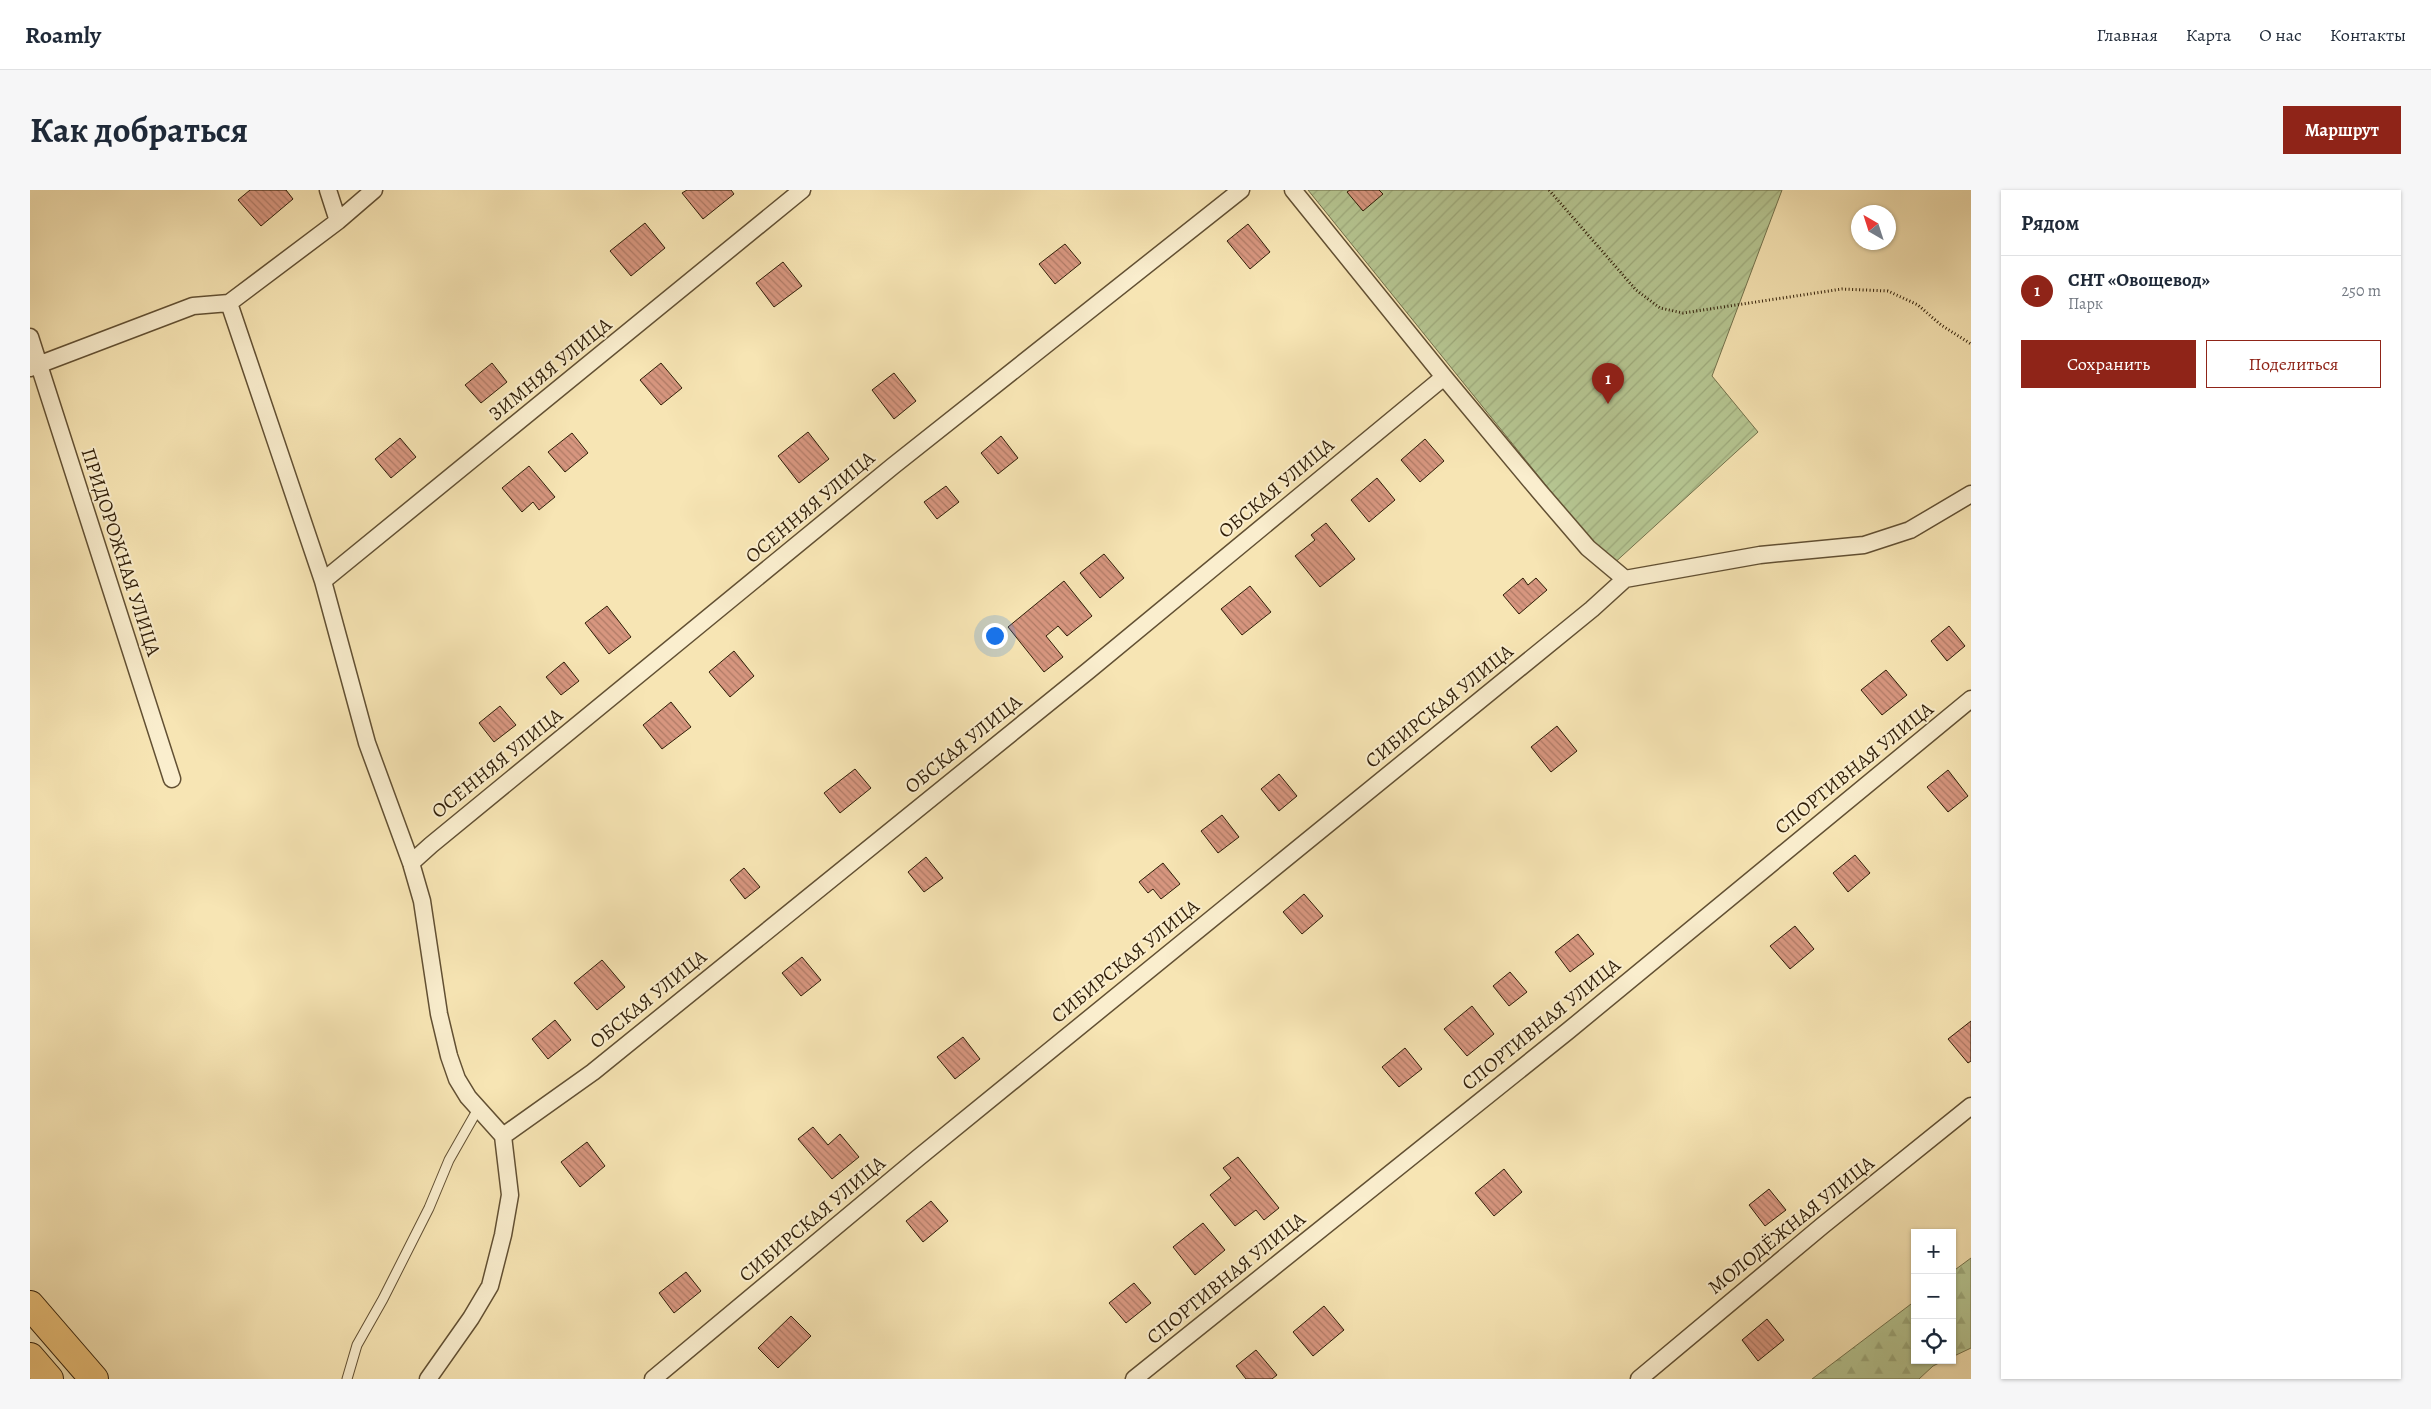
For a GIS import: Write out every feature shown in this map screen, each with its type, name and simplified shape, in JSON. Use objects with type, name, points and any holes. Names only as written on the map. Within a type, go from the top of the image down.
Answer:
[{"type":"highway","points":[[30,1305],[94,1379]]},
{"type":"highway","points":[[30,1357],[50,1379]]},
{"type":"street","points":[[328,190],[338,221]]},
{"type":"street","points":[[34,366],[193,306],[229,303],[338,221],[374,190]]},
{"type":"street","name":"ЗИМНЯЯ УЛИЦА","points":[[323,581],[802,190]]},
{"type":"street","name":"ОСЕННЯЯ УЛИЦА","points":[[411,863],[893,466],[1241,190]]},
{"type":"street","points":[[1293,190],[1444,377],[1588,548],[1625,579],[1760,555],[1864,545],[1910,530],[1971,494]]},
{"type":"street","points":[[229,303],[323,581],[367,743],[411,863],[422,901],[439,1014],[449,1056],[457,1079],[478,1109],[503,1136],[510,1194],[503,1235],[490,1286],[466,1325],[428,1379]]},
{"type":"street","name":"ПРИДОРОЖНАЯ УЛИЦА","points":[[30,337],[34,366],[172,779]]},
{"type":"street","name":"ОБСКАЯ УЛИЦА","points":[[503,1136],[593,1072],[1088,671],[1444,377]]},
{"type":"street","name":"СИБИРСКАЯ УЛИЦА","points":[[653,1379],[918,1158],[1569,627],[1625,579]]},
{"type":"street","name":"СПОРТИВНАЯ УЛИЦА","points":[[1134,1379],[1568,1031],[1971,699]]},
{"type":"street","name":"МОЛОДЁЖНАЯ УЛИЦА","points":[[1639,1379],[1822,1226],[1971,1106]]},
{"type":"lane","points":[[347,1379],[357,1345],[383,1299],[425,1216],[449,1160],[478,1109]]},
{"type":"path","points":[[1549,190],[1636,290],[1660,308],[1682,313],[1842,289],[1888,291],[1918,305],[1941,325],[1971,344]]},
{"type":"green space","points":[[1308,190],[1782,190],[1712,376],[1758,432],[1611,566]]},
{"type":"green space","points":[[1971,1258],[1971,1348],[1956,1355],[1956,1274],[1956,1269]]},
{"type":"green space","points":[[1911,1304],[1911,1364],[1937,1364],[1919,1379],[1812,1379]]},
{"type":"building","points":[[250,190],[286,190],[293,199],[261,226],[238,200]]},
{"type":"building","points":[[687,190],[731,190],[734,194],[703,219],[682,193]]},
{"type":"building","points":[[1350,190],[1379,190],[1383,194],[1363,211],[1347,192]]},
{"type":"building","points":[[645,223],[665,248],[631,276],[610,251]]},
{"type":"building","points":[[1248,224],[1270,252],[1250,269],[1227,241]]},
{"type":"building","points":[[1065,244],[1081,263],[1055,284],[1039,264]]},
{"type":"building","points":[[783,262],[802,286],[774,307],[756,283]]},
{"type":"building","points":[[492,363],[507,382],[481,403],[465,385]]},
{"type":"building","points":[[661,363],[682,388],[661,405],[640,380]]},
{"type":"building","points":[[894,373],[916,401],[894,419],[872,390]]},
{"type":"building","points":[[808,432],[829,459],[799,483],[778,456]]},
{"type":"building","points":[[572,433],[588,453],[565,472],[548,452]]},
{"type":"building","points":[[1001,436],[1018,458],[998,474],[981,453]]},
{"type":"building","points":[[400,438],[416,457],[391,478],[375,459]]},
{"type":"building","points":[[1425,439],[1444,461],[1420,482],[1401,460]]},
{"type":"building","points":[[529,466],[555,497],[539,510],[533,502],[522,512],[502,488]]},
{"type":"building","points":[[1377,478],[1395,500],[1369,522],[1351,500]]},
{"type":"building","points":[[946,486],[959,502],[937,519],[924,502]]},
{"type":"building","points":[[1326,523],[1355,559],[1320,587],[1295,556],[1315,540],[1311,535]]},
{"type":"building","points":[[1104,554],[1124,578],[1100,598],[1080,573]]},
{"type":"building","points":[[1523,578],[1528,585],[1536,578],[1547,590],[1519,614],[1503,595]]},
{"type":"building","points":[[1064,581],[1092,616],[1067,636],[1058,626],[1046,636],[1063,657],[1044,672],[1008,627]]},
{"type":"building","points":[[1250,586],[1271,612],[1242,635],[1221,609]]},
{"type":"building","points":[[607,606],[631,637],[609,654],[585,623]]},
{"type":"building","points":[[1949,626],[1965,646],[1947,661],[1931,641]]},
{"type":"building","points":[[734,651],[754,676],[730,697],[709,672]]},
{"type":"building","points":[[564,662],[579,681],[561,695],[546,677]]},
{"type":"building","points":[[1886,670],[1907,695],[1882,715],[1861,690]]},
{"type":"building","points":[[671,702],[691,727],[662,749],[643,725]]},
{"type":"building","points":[[500,706],[516,725],[494,742],[479,723]]},
{"type":"building","points":[[1557,726],[1577,751],[1551,772],[1531,747]]},
{"type":"building","points":[[855,769],[871,788],[840,813],[824,793]]},
{"type":"building","points":[[1948,770],[1968,796],[1948,812],[1927,787]]},
{"type":"building","points":[[1279,774],[1297,796],[1279,811],[1261,789]]},
{"type":"building","points":[[1222,815],[1239,837],[1218,853],[1201,831]]},
{"type":"building","points":[[1855,855],[1870,873],[1848,892],[1833,873]]},
{"type":"building","points":[[926,857],[943,878],[924,892],[908,872]]},
{"type":"building","points":[[1163,863],[1180,884],[1161,899],[1153,889],[1148,893],[1139,882]]},
{"type":"building","points":[[744,868],[760,887],[745,899],[730,880]]},
{"type":"building","points":[[1304,894],[1323,916],[1302,934],[1283,912]]},
{"type":"building","points":[[1795,926],[1814,949],[1790,969],[1770,946]]},
{"type":"building","points":[[1578,934],[1594,954],[1570,972],[1555,952]]},
{"type":"building","points":[[802,957],[821,980],[801,996],[782,973]]},
{"type":"building","points":[[602,960],[625,987],[597,1010],[574,983]]},
{"type":"building","points":[[1510,972],[1527,992],[1509,1006],[1493,986]]},
{"type":"building","points":[[1472,1006],[1494,1034],[1467,1056],[1444,1029]]},
{"type":"building","points":[[555,1020],[571,1040],[548,1059],[532,1039]]},
{"type":"building","points":[[1971,1021],[1971,1061],[1968,1063],[1948,1039]]},
{"type":"building","points":[[963,1037],[980,1059],[955,1079],[937,1057]]},
{"type":"building","points":[[1405,1048],[1422,1069],[1399,1087],[1382,1067]]},
{"type":"building","points":[[813,1127],[828,1145],[840,1134],[859,1157],[832,1179],[798,1139]]},
{"type":"building","points":[[587,1142],[605,1166],[580,1187],[561,1162]]},
{"type":"building","points":[[1238,1157],[1279,1208],[1264,1220],[1256,1210],[1235,1226],[1210,1195],[1231,1178],[1223,1168]]},
{"type":"building","points":[[1504,1169],[1522,1192],[1494,1216],[1475,1193]]},
{"type":"building","points":[[1769,1189],[1786,1210],[1765,1226],[1749,1205]]},
{"type":"building","points":[[931,1201],[948,1221],[923,1242],[906,1221]]},
{"type":"building","points":[[1203,1223],[1225,1250],[1195,1275],[1173,1247]]},
{"type":"building","points":[[686,1272],[701,1291],[674,1313],[659,1293]]},
{"type":"building","points":[[1134,1283],[1151,1303],[1126,1323],[1109,1303]]},
{"type":"building","points":[[1324,1306],[1344,1330],[1313,1356],[1293,1332]]},
{"type":"building","points":[[791,1316],[811,1336],[778,1368],[758,1348]]},
{"type":"building","points":[[1767,1319],[1784,1340],[1758,1361],[1742,1340]]},
{"type":"building","points":[[1256,1350],[1277,1375],[1272,1379],[1246,1379],[1236,1366]]},
{"type":"place","name":"СНТ «Овощевод»","points":[[1608,404]]}]
